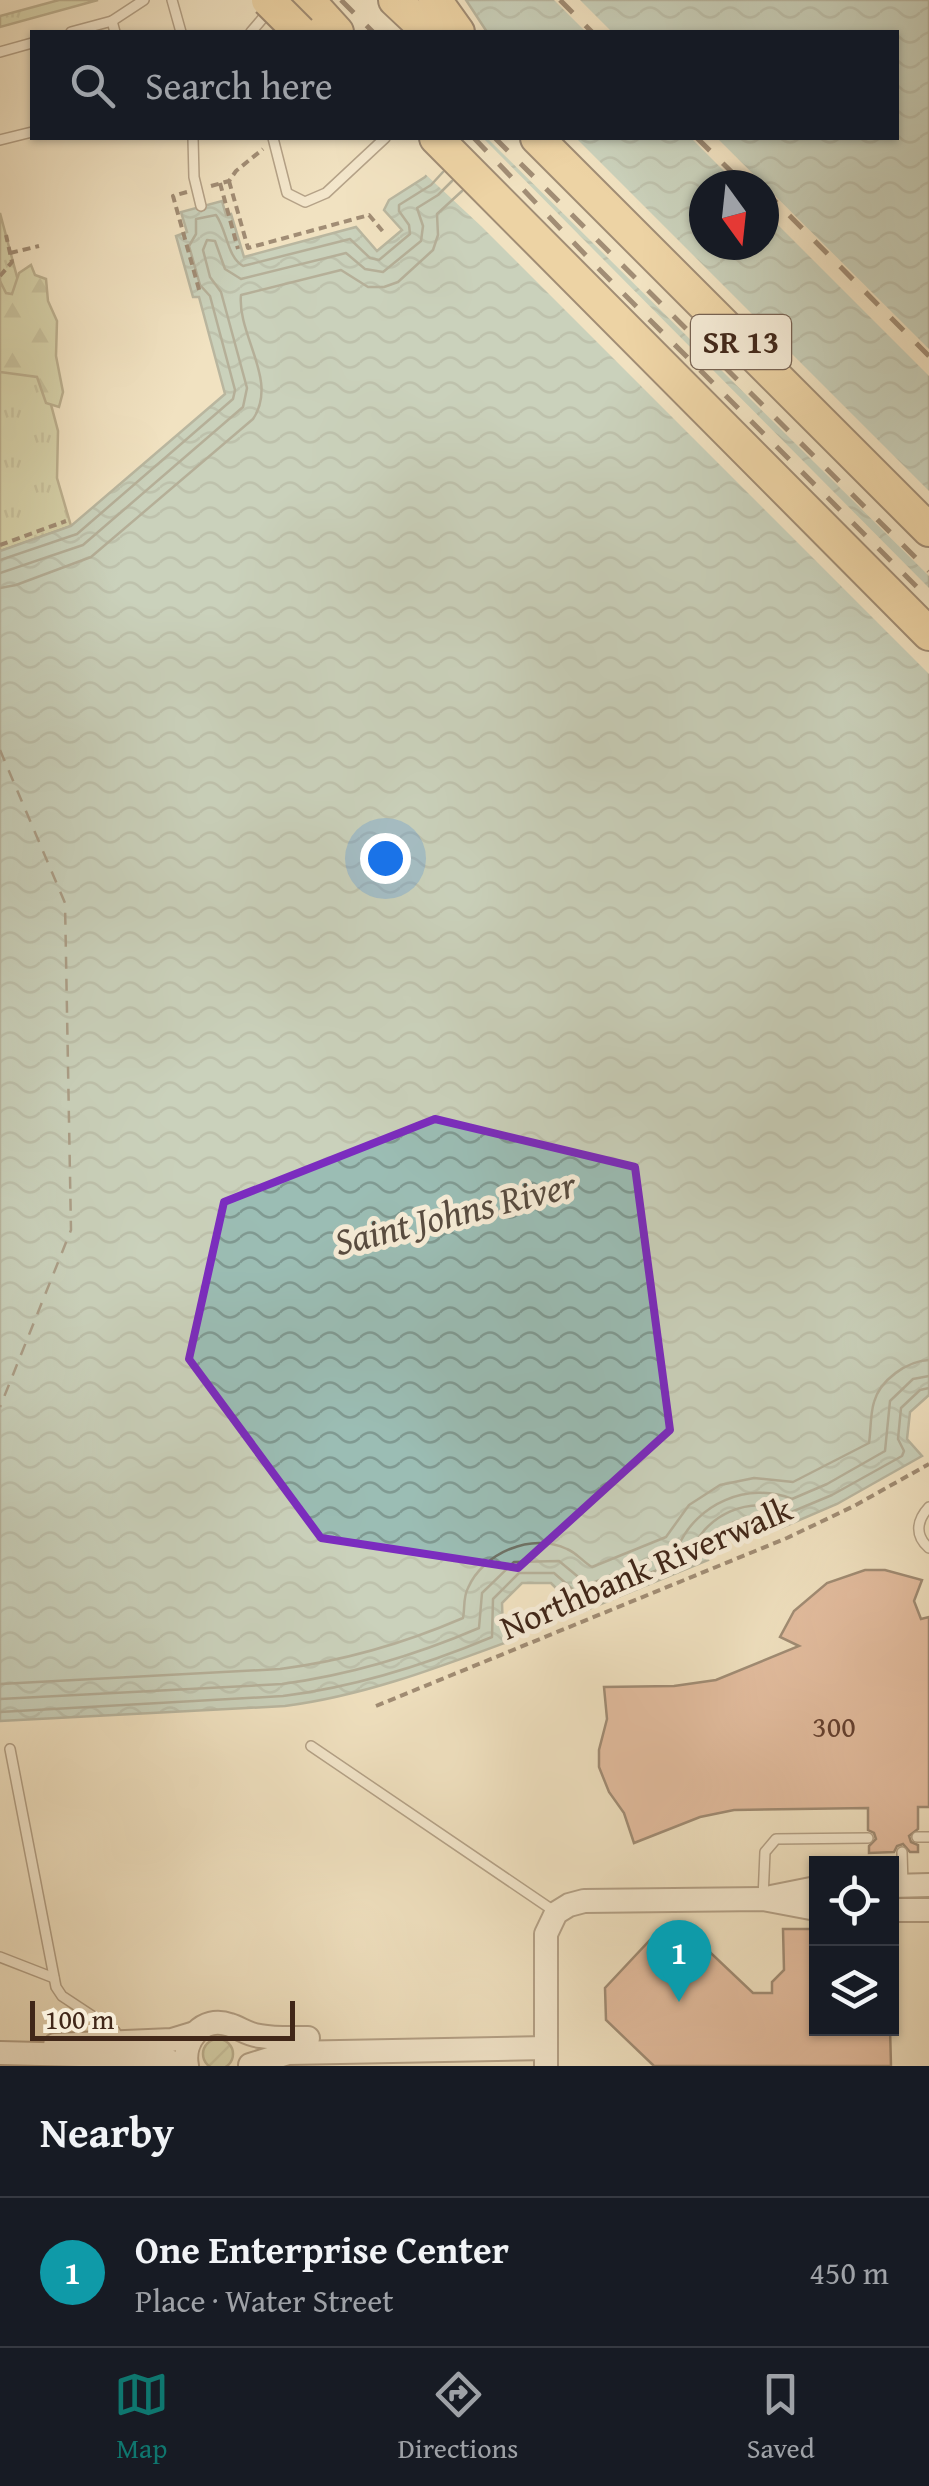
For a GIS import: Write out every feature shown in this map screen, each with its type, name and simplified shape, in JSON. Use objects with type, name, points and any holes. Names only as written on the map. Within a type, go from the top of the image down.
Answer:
[{"type":"highway","points":[[268,0],[298,30]]},
{"type":"highway","points":[[308,0],[335,30]]},
{"type":"highway","points":[[395,0],[455,30]]},
{"type":"highway","name":"SR 13","points":[[424,140],[502,206],[929,634]]},
{"type":"highway","points":[[438,140],[502,206]]},
{"type":"highway","name":"SR 13","points":[[544,143],[929,530]]},
{"type":"street","points":[[899,1886],[929,1885]]},
{"type":"street","points":[[763,1900],[809,1890]]},
{"type":"street","points":[[9,2052],[58,2044],[172,2040],[218,2023],[271,2038],[390,2040],[420,2048],[546,2057],[546,1934],[556,1913],[569,1905],[584,1901],[763,1900],[809,1908]]},
{"type":"street","points":[[899,1910],[929,1910]]},
{"type":"street","points":[[241,2031],[249,2043],[250,2066],[288,2053],[386,2053],[420,2048]]},
{"type":"street","points":[[9,2052],[140,2062],[165,2058],[184,2066],[186,2046],[195,2033]]},
{"type":"lane","points":[[78,30],[112,21],[144,0]]},
{"type":"lane","points":[[172,0],[180,30]]},
{"type":"lane","points":[[252,30],[280,0]]},
{"type":"lane","points":[[112,21],[114,30]]},
{"type":"lane","points":[[0,52],[30,44]]},
{"type":"lane","points":[[0,140],[30,132]]},
{"type":"lane","points":[[193,140],[201,206]]},
{"type":"lane","points":[[273,140],[287,193],[306,202],[326,193],[383,140]]},
{"type":"lane","points":[[929,1507],[919,1518],[918,1529],[929,1548]]},
{"type":"lane","points":[[312,1746],[556,1913]]},
{"type":"lane","points":[[10,1750],[54,1978],[62,1996],[110,2028],[120,2040]]},
{"type":"lane","points":[[763,1900],[765,1852],[776,1839],[868,1838]]},
{"type":"lane","points":[[899,1872],[902,1852]]},
{"type":"lane","points":[[0,1957],[54,1978]]},
{"type":"path","points":[[272,140],[230,181],[248,248],[369,215],[384,234]]},
{"type":"path","points":[[200,293],[173,196],[230,181]]},
{"type":"path","points":[[220,183],[238,249]]},
{"type":"path","points":[[0,276],[12,262],[6,235]]},
{"type":"path","points":[[10,253],[39,246]]},
{"type":"path","points":[[0,545],[66,521]]},
{"type":"path","name":"Northbank Riverwalk","points":[[376,1706],[787,1538],[929,1464]]},
{"type":"highlighted area","points":[[435,1119],[635,1167],[670,1430],[518,1568],[321,1538],[189,1359],[224,1202]]},
{"type":"green space","points":[[59,0],[98,0],[0,27],[0,16]]},
{"type":"green space","points":[[0,213],[58,431],[57,478],[71,526],[0,551]]},
{"type":"green space","points":[[31,265],[35,275],[46,279],[48,301],[57,321],[56,356],[63,392],[59,407],[46,403],[37,377],[0,372],[0,281],[6,293],[12,294],[19,273]]},
{"type":"green space","points":[[212,2040],[224,2040],[232,2048],[232,2060],[227,2066],[209,2066],[204,2060],[204,2048]]},
{"type":"water","name":"Saint Johns River","points":[[466,0],[929,0],[929,1395],[910,1412],[907,1439],[922,1456],[837,1504],[781,1528],[774,1516],[734,1522],[703,1546],[708,1560],[574,1615],[570,1602],[551,1583],[522,1583],[502,1603],[507,1642],[370,1688],[285,1706],[0,1721],[0,551],[71,526],[225,394],[199,297],[193,297],[176,236],[187,232],[181,212],[222,201],[226,215],[231,214],[244,257],[356,227],[377,251],[402,230],[384,210],[389,200],[425,177],[458,140],[899,140],[899,30],[486,30]]},
{"type":"pier","points":[[554,0],[580,0],[610,30],[584,30]]},
{"type":"pier","points":[[451,140],[485,140],[929,588],[929,674],[481,226],[423,172]]},
{"type":"pier","points":[[489,140],[578,140],[689,251],[689,260],[698,260],[929,491],[929,576]]},
{"type":"pier","points":[[693,140],[719,140],[749,170],[723,170]]},
{"type":"pier","points":[[779,200],[929,349],[929,376],[779,226]]},
{"type":"building","points":[[865,1570],[885,1570],[922,1580],[914,1601],[921,1619],[929,1617],[929,1807],[918,1807],[918,1829],[909,1836],[918,1845],[918,1852],[910,1852],[903,1844],[894,1852],[869,1853],[869,1846],[876,1839],[868,1830],[868,1808],[734,1810],[700,1817],[634,1843],[624,1813],[609,1792],[599,1767],[607,1719],[604,1687],[674,1686],[716,1680],[799,1646],[780,1637],[794,1611],[827,1583]]},
{"type":"building","points":[[783,1929],[809,1929],[809,2036],[890,2036],[891,2066],[654,2066],[606,2020],[605,1988],[650,1940],[694,1937],[753,1993],[772,1993],[772,1982],[784,1970]]},
{"type":"ferry route","points":[[0,750],[65,903],[71,1230],[0,1407]]},
{"type":"railway","points":[[341,0],[371,30]]},
{"type":"railway","points":[[560,0],[590,30]]},
{"type":"railway","points":[[476,140],[598,268],[929,599]]},
{"type":"railway","points":[[497,140],[929,571]]},
{"type":"railway","points":[[699,140],[730,170]]},
{"type":"railway","points":[[779,205],[929,356]]},
{"type":"place","name":"One Enterprise Center","points":[[679,2002]]}]
